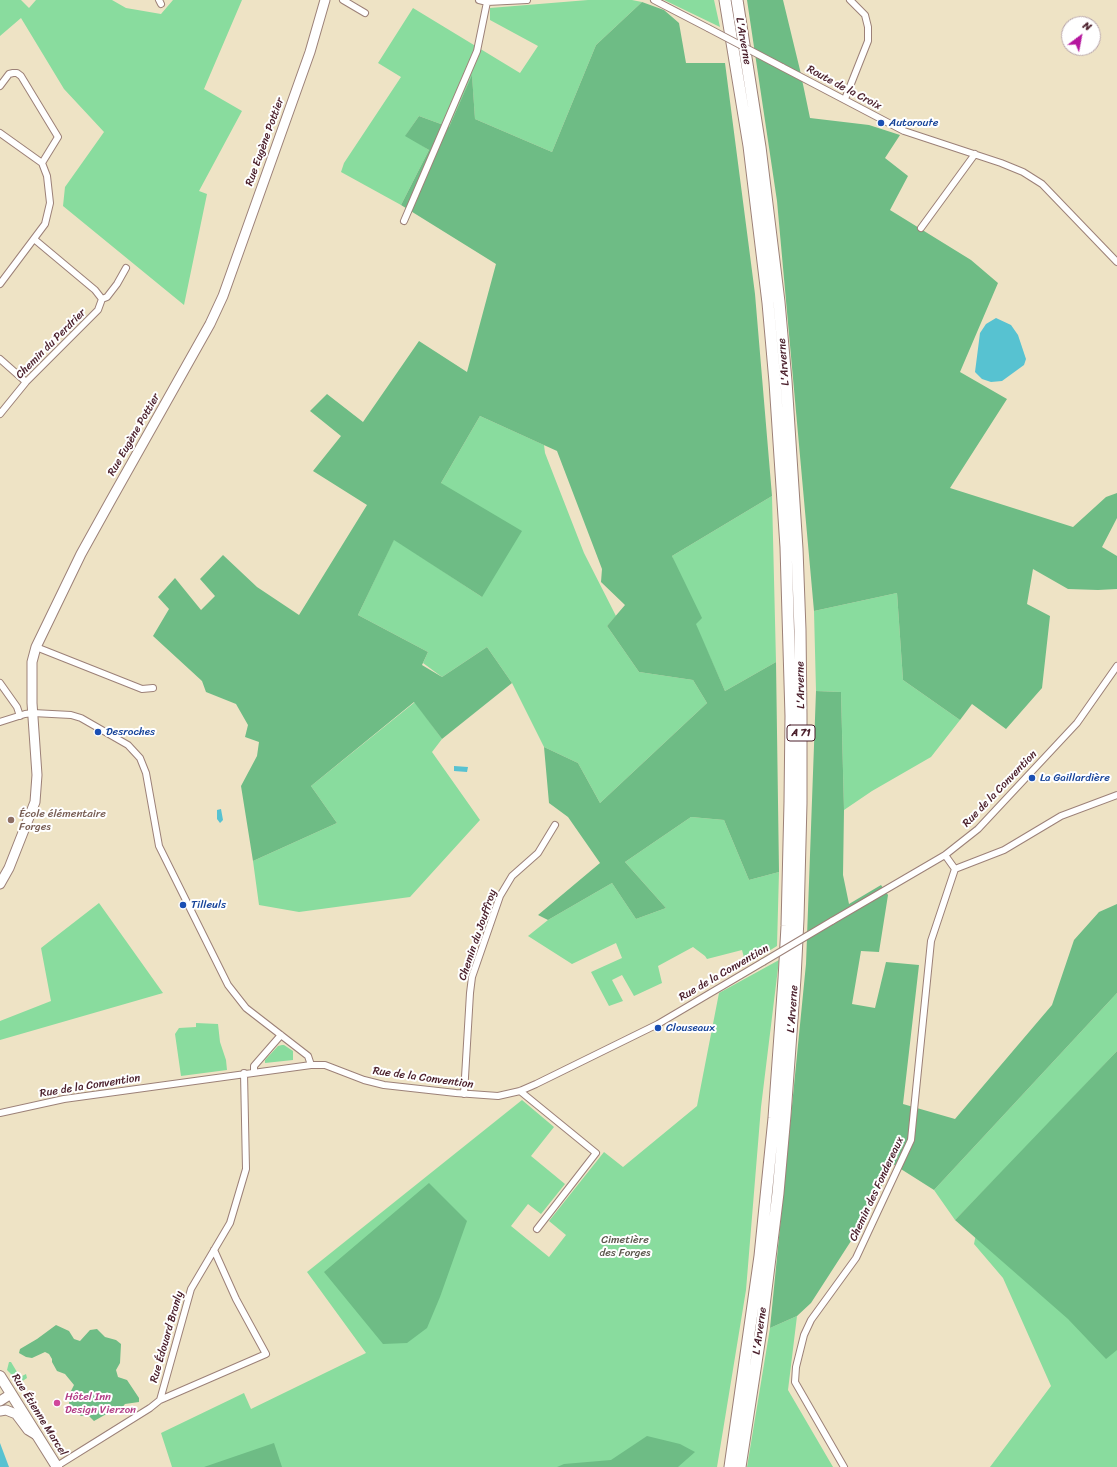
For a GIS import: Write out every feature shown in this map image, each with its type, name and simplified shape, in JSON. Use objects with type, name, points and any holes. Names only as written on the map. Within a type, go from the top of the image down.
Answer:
[{"type":"highway","name":"L'Arverne","points":[[725,0],[750,154],[775,374],[786,547],[790,709],[790,809],[787,926],[776,1096],[759,1263],[730,1467]]},
{"type":"highway","name":"L'Arverne","points":[[737,0],[760,147],[779,302],[792,464],[798,571],[802,715],[798,912],[795,985],[786,1114],[762,1323],[740,1467]]},
{"type":"main road","name":"Rue Étienne Marcel","points":[[0,1376],[57,1467]]},
{"type":"main road","name":"Rue Étienne Marcel","points":[[0,1385],[1,1397]]},
{"type":"street","name":"Rue Eugène Pottier","points":[[0,884],[9,868],[35,802],[37,775],[33,713],[32,662],[36,647],[81,554],[210,324],[223,296],[310,52],[325,0]]},
{"type":"street","points":[[343,0],[365,13]]},
{"type":"street","points":[[479,0],[487,2],[527,0]]},
{"type":"street","name":"Route de la Croix","points":[[654,0],[904,131],[975,154],[1023,172],[1042,184],[1117,262]]},
{"type":"street","points":[[845,99],[868,41],[868,27],[865,15],[850,0]]},
{"type":"street","points":[[404,221],[477,51],[487,2]]},
{"type":"street","points":[[0,86],[9,74],[17,73],[21,76],[58,137],[42,163]]},
{"type":"street","points":[[0,133],[42,163],[46,176],[50,203],[45,224],[0,284]]},
{"type":"street","points":[[920,228],[975,154]]},
{"type":"street","points":[[34,239],[95,290],[102,299]]},
{"type":"street","name":"Chemin du Perdrier","points":[[0,414],[26,382],[98,310],[102,299],[112,290],[126,268]]},
{"type":"street","points":[[0,359],[26,382]]},
{"type":"street","points":[[36,647],[142,689],[153,688]]},
{"type":"street","name":"Rue de la Convention","points":[[0,1112],[64,1099],[244,1073],[311,1065],[325,1065],[364,1080],[384,1085],[464,1094],[498,1096],[520,1091],[658,1024],[945,855],[978,830],[1077,723],[1117,666]]},
{"type":"street","points":[[0,683],[17,707],[20,716]]},
{"type":"street","points":[[0,722],[33,713],[71,715],[81,718],[128,745],[140,758],[146,773],[159,846],[228,986],[246,1008],[308,1056],[311,1065]]},
{"type":"street","points":[[945,855],[955,869],[1004,850],[1061,816],[1117,795]]},
{"type":"street","name":"Chemin du Jouffroy","points":[[464,1094],[472,977],[500,896],[512,876],[538,853],[555,825]]},
{"type":"street","name":"Chemin des Fondereaux","points":[[844,1467],[795,1382],[796,1367],[804,1335],[810,1320],[856,1258],[911,1140],[931,941],[955,869]]},
{"type":"street","points":[[254,1072],[254,1066],[281,1035]]},
{"type":"street","name":"Rue Édouard Branly","points":[[57,1467],[150,1408],[160,1400],[191,1289],[230,1223],[246,1169],[244,1073]]},
{"type":"street","points":[[520,1091],[596,1153],[537,1229]]},
{"type":"street","points":[[160,1400],[266,1354],[236,1299],[214,1250]]},
{"type":"street","points":[[1,1397],[11,1394]]},
{"type":"street","points":[[3,1411],[16,1414],[28,1430],[38,1436]]},
{"type":"green space","points":[[0,0],[21,0],[29,8],[36,0],[112,0],[126,8],[161,14],[173,0],[242,0],[204,89],[242,111],[199,191],[207,194],[184,305],[63,206],[65,187],[104,132],[64,89],[21,18],[0,36]]},
{"type":"green space","points":[[588,0],[632,0],[642,2],[596,45],[552,152],[475,119],[472,76],[449,127],[419,116],[406,135],[429,150],[401,205],[341,172],[344,163],[401,77],[378,63],[413,8],[520,73],[538,46],[490,20],[490,8]]},
{"type":"green space","points":[[664,0],[714,0],[720,27]]},
{"type":"green space","points":[[747,0],[783,0],[810,118],[869,125],[900,135],[885,158],[908,176],[890,210],[971,260],[998,283],[960,372],[1007,399],[950,488],[1073,527],[1106,497],[1117,493],[1117,518],[1102,547],[1117,556],[1117,589],[1068,589],[1033,569],[1027,604],[1050,616],[1042,688],[1006,729],[972,704],[960,720],[903,680],[897,593],[814,611],[777,201]]},
{"type":"green space","points":[[642,2],[664,10],[679,23],[686,63],[725,63],[755,294],[772,496],[672,556],[702,618],[696,624],[725,691],[776,662],[779,872],[749,880],[724,820],[691,817],[625,862],[666,908],[636,919],[612,883],[548,920],[538,915],[600,863],[568,817],[549,803],[544,747],[578,763],[600,803],[707,703],[693,680],[639,672],[607,626],[625,605],[601,582],[602,569],[557,451],[480,416],[441,483],[522,531],[482,597],[394,540],[358,615],[428,652],[422,665],[442,677],[487,647],[512,683],[442,739],[414,702],[311,786],[337,823],[253,861],[241,786],[257,756],[259,742],[245,737],[248,725],[236,704],[206,692],[202,681],[153,636],[169,609],[158,597],[175,578],[201,610],[215,596],[200,579],[223,555],[257,587],[299,615],[367,505],[313,471],[341,436],[310,411],[327,394],[363,422],[419,341],[467,372],[496,264],[401,205],[429,150],[405,136],[419,116],[449,127],[472,75],[475,119],[552,152],[596,45]]},
{"type":"green space","points":[[480,416],[544,445],[545,453],[584,553],[616,616],[607,626],[639,672],[693,680],[707,703],[600,803],[578,763],[544,747],[512,683],[487,647],[442,677],[423,663],[428,652],[358,615],[394,539],[482,597],[441,483]]},
{"type":"green space","points":[[772,496],[776,662],[725,691],[695,624],[672,556]]},
{"type":"green space","points":[[897,593],[903,680],[960,720],[931,757],[872,791],[844,810],[841,692],[816,691],[814,611]]},
{"type":"green space","points":[[816,691],[841,692],[844,810],[843,875],[849,904],[881,885],[888,895],[879,952],[861,951],[852,1004],[875,1008],[886,962],[919,965],[903,1104],[955,1119],[1052,1005],[1074,940],[1099,912],[1117,904],[1117,993],[934,1190],[893,1164],[860,1227],[811,1303],[797,1316],[770,1328],[806,964]]},
{"type":"green space","points":[[415,702],[442,739],[432,752],[480,820],[410,897],[299,912],[259,905],[253,861],[337,823],[311,786]]},
{"type":"green space","points":[[691,817],[724,820],[749,880],[779,872],[777,946],[746,965],[742,950],[707,959],[693,947],[658,966],[662,983],[634,996],[622,975],[612,980],[623,1001],[609,1006],[591,972],[622,958],[616,943],[572,964],[528,936],[548,920],[612,883],[636,919],[666,908],[625,862]]},
{"type":"green space","points":[[99,903],[163,993],[0,1040],[0,1021],[51,1001],[41,948]]},
{"type":"green space","name":"Cimetière des Forges","points":[[779,960],[761,1107],[746,1290],[717,1467],[172,1467],[161,1433],[244,1393],[251,1409],[366,1353],[307,1272],[522,1100],[554,1127],[531,1156],[565,1184],[541,1214],[528,1204],[511,1226],[549,1257],[566,1235],[549,1221],[604,1152],[623,1167],[697,1106],[719,993]]},
{"type":"green space","points":[[1117,993],[1117,1051],[1049,1123],[1117,1113],[1117,1467],[990,1467],[1051,1386],[1003,1278],[974,1244],[982,1204],[993,1181],[955,1220],[934,1190]]},
{"type":"green space","points":[[196,1023],[218,1024],[220,1042],[226,1060],[227,1070],[181,1076],[175,1034],[179,1028],[196,1027]]},
{"type":"green space","points":[[282,1045],[293,1051],[293,1060],[265,1063],[265,1060],[278,1046]]},
{"type":"green space","points":[[1117,1051],[1117,1350],[1106,1359],[1068,1319],[955,1220]]},
{"type":"green space","points":[[429,1183],[467,1221],[440,1297],[427,1328],[407,1343],[383,1344],[324,1272]]},
{"type":"green space","points":[[797,1316],[788,1390],[833,1467],[747,1467],[770,1328]]},
{"type":"green space","points":[[56,1325],[69,1331],[74,1339],[80,1341],[90,1330],[97,1329],[105,1337],[116,1340],[121,1344],[120,1363],[116,1370],[118,1377],[127,1380],[139,1398],[139,1402],[125,1404],[121,1409],[110,1412],[94,1421],[88,1415],[81,1416],[71,1407],[69,1403],[70,1393],[74,1385],[65,1374],[57,1371],[49,1354],[45,1352],[32,1358],[26,1357],[19,1353],[20,1349]]},
{"type":"green space","points":[[9,1362],[11,1362],[20,1377],[26,1374],[27,1378],[18,1384],[17,1380],[7,1370]]},
{"type":"green space","points":[[647,1436],[680,1444],[695,1452],[678,1467],[557,1467],[564,1464],[611,1460]]},
{"type":"green space","points":[[274,1443],[282,1467],[204,1467]]},
{"type":"water","points":[[996,318],[1011,325],[1018,335],[1026,359],[1024,365],[1002,381],[991,382],[982,379],[975,372],[980,333],[986,324]]},
{"type":"water","points":[[454,766],[468,767],[467,772],[454,771]]},
{"type":"water","points":[[221,809],[223,820],[220,823],[217,819],[217,810]]},
{"type":"water","points":[[0,1443],[9,1467],[0,1467]]},
{"type":"place","name":"Autoroute","points":[[881,123]]},
{"type":"place","name":"Desroches","points":[[98,732]]},
{"type":"place","name":"La Gaillardière","points":[[1032,778]]},
{"type":"place","name":"École élémentaire Forges","points":[[11,820]]},
{"type":"place","name":"Tilleuls","points":[[183,905]]},
{"type":"place","name":"Clouseaux","points":[[658,1028]]},
{"type":"place","name":"Hôtel Inn Design Vierzon","points":[[57,1403]]}]
